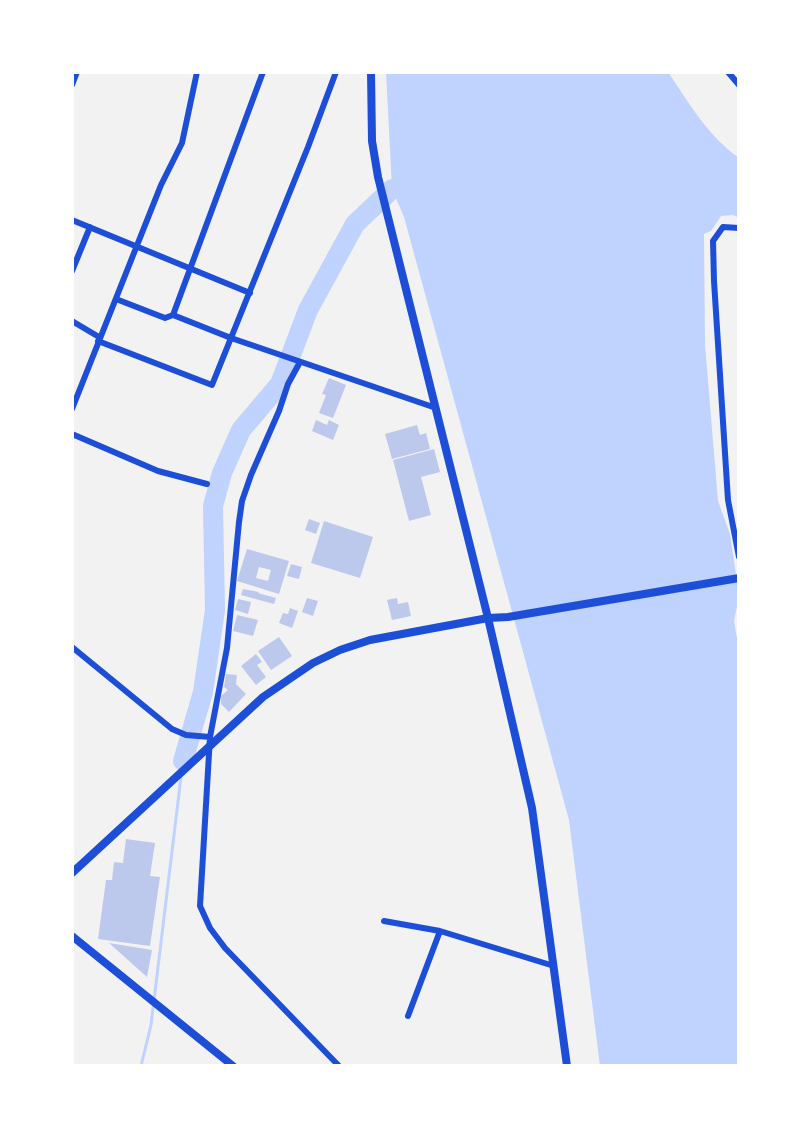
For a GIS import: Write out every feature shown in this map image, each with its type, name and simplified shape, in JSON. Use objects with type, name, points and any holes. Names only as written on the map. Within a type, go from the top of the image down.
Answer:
[{"type":"main road","points":[[370,72],[372,141],[378,177],[488,618],[532,808],[567,1066]]},
{"type":"street","points":[[72,83],[77,72]]},
{"type":"street","points":[[72,409],[161,185],[182,143],[197,72]]},
{"type":"street","points":[[173,315],[263,72]]},
{"type":"street","points":[[72,321],[99,339],[212,385],[336,72]]},
{"type":"street","points":[[728,72],[739,85]]},
{"type":"street","points":[[72,220],[250,293]]},
{"type":"street","points":[[72,271],[90,227]]},
{"type":"street","points":[[739,228],[723,227],[713,241],[717,347],[728,500],[739,557]]},
{"type":"street","points":[[116,299],[165,318],[173,315],[231,338],[436,408]]},
{"type":"street","points":[[298,361],[251,475],[243,501],[234,558],[227,648],[210,737],[200,897],[204,917],[225,948],[339,1066]]},
{"type":"street","points":[[72,435],[158,471],[207,484]]},
{"type":"street","points":[[72,873],[263,696],[313,663],[340,650],[370,640],[488,618],[508,617],[739,578]]},
{"type":"street","points":[[73,648],[172,729],[186,735],[210,737]]},
{"type":"street","points":[[72,657],[73,648]]},
{"type":"street","points":[[384,921],[440,932],[554,966]]},
{"type":"street","points":[[408,1016],[440,932]]},
{"type":"street","points":[[72,936],[233,1066]]},
{"type":"water","points":[[386,72],[668,72],[708,129],[739,158],[739,218],[733,215],[721,216],[711,231],[704,234],[705,345],[718,501],[730,534],[739,596],[734,621],[739,650],[739,1066],[600,1066],[569,820],[404,217],[392,189]]},
{"type":"building","points":[[329,378],[346,385],[333,418],[319,413],[326,395],[322,394]]},
{"type":"building","points":[[316,420],[327,425],[329,420],[339,425],[333,440],[312,431]]},
{"type":"building","points":[[417,425],[420,435],[426,433],[430,449],[392,459],[385,434]]},
{"type":"building","points":[[434,449],[440,472],[421,477],[431,515],[409,521],[393,460]]},
{"type":"building","points":[[309,519],[320,523],[316,534],[305,530]]},
{"type":"building","points":[[324,521],[373,537],[360,578],[311,563]]},
{"type":"building","points":[[247,549],[289,561],[279,594],[237,581]],"holes":[[[259,567],[271,570],[268,581],[256,578]]]},
{"type":"building","points":[[291,564],[302,567],[299,579],[287,576]]},
{"type":"building","points":[[243,589],[276,598],[274,604],[241,595]]},
{"type":"building","points":[[307,598],[318,601],[313,616],[302,612]]},
{"type":"building","points":[[397,598],[398,604],[408,602],[411,616],[392,620],[387,600]]},
{"type":"building","points":[[238,599],[251,602],[248,614],[235,610]]},
{"type":"building","points":[[290,608],[298,611],[292,628],[279,623],[283,613],[288,614]]},
{"type":"building","points":[[237,615],[258,620],[253,636],[233,631]]},
{"type":"building","points":[[279,637],[292,656],[271,670],[258,651]]},
{"type":"building","points":[[256,654],[262,662],[257,665],[266,677],[256,685],[241,666]]},
{"type":"building","points":[[226,674],[237,675],[236,684],[246,694],[229,712],[221,704],[221,696],[228,690],[224,687]]},
{"type":"building","points":[[126,839],[155,843],[150,876],[160,877],[150,946],[98,939],[106,880],[112,880],[114,862],[123,863]]},
{"type":"building","points":[[109,943],[152,950],[147,977]]},
{"type":"waterway","points":[[183,761],[203,692],[215,610],[213,506],[222,473],[241,430],[280,384],[308,310],[355,224],[392,189]]},
{"type":"waterway","points":[[181,770],[183,761]]},
{"type":"waterway","points":[[141,1066],[151,1025],[181,777]]}]
